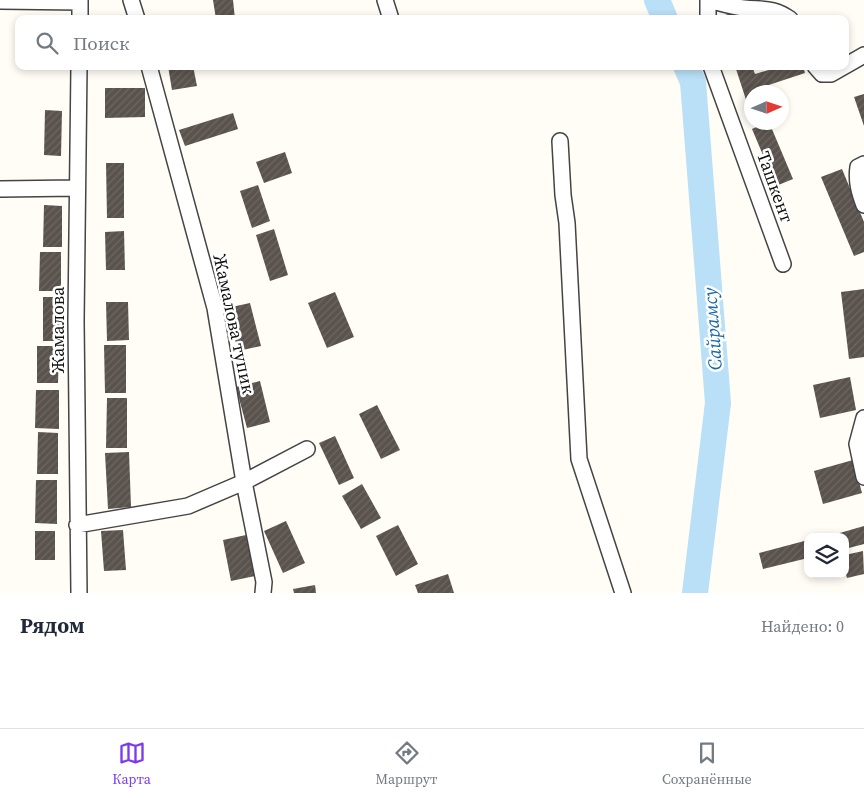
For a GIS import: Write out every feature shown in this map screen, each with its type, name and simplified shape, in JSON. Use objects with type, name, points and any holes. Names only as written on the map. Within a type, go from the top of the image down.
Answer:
[{"type":"street","points":[[132,0],[136,15]]},
{"type":"street","points":[[385,0],[390,15]]},
{"type":"street","points":[[708,15],[708,0],[743,8],[777,11],[784,15]]},
{"type":"street","points":[[0,1],[80,1],[80,15]]},
{"type":"street","points":[[849,64],[864,55]]},
{"type":"street","name":"Жамалова","points":[[78,593],[76,321],[79,70]]},
{"type":"street","name":"Жамалова тупик","points":[[151,70],[215,308],[244,482],[264,582],[263,593]]},
{"type":"street","name":"Ташкент","points":[[712,70],[783,264]]},
{"type":"street","points":[[818,70],[822,74],[831,74],[838,70]]},
{"type":"street","points":[[560,141],[563,194],[567,223],[579,459],[623,593]]},
{"type":"street","points":[[864,164],[858,167],[856,176],[864,205]]},
{"type":"street","points":[[0,189],[77,188]]},
{"type":"street","points":[[864,418],[857,444],[864,477]]},
{"type":"street","points":[[77,525],[188,506],[244,482],[307,449]]},
{"type":"building","points":[[213,0],[233,0],[235,15],[215,15]]},
{"type":"building","points":[[169,70],[194,70],[197,86],[172,90]]},
{"type":"building","points":[[736,70],[754,70],[755,74],[768,70],[804,70],[805,73],[769,85],[744,85],[744,94]]},
{"type":"building","points":[[105,88],[145,88],[145,117],[105,118]]},
{"type":"building","points":[[864,94],[864,126],[854,97]]},
{"type":"building","points":[[45,110],[62,111],[61,156],[44,155]]},
{"type":"building","points":[[233,113],[238,129],[185,146],[179,130]]},
{"type":"building","points":[[752,130],[772,130],[793,179],[776,186]]},
{"type":"building","points":[[285,152],[292,173],[264,183],[256,162]]},
{"type":"building","points":[[106,163],[124,163],[124,218],[107,218]]},
{"type":"building","points":[[842,169],[864,222],[864,252],[854,256],[821,177]]},
{"type":"building","points":[[258,185],[270,221],[252,228],[240,191]]},
{"type":"building","points":[[44,205],[62,206],[62,247],[43,247]]},
{"type":"building","points":[[274,229],[288,275],[270,281],[256,235]]},
{"type":"building","points":[[124,231],[125,270],[106,270],[105,232]]},
{"type":"building","points":[[40,252],[61,252],[61,291],[39,291]]},
{"type":"building","points":[[864,289],[864,357],[849,359],[841,292]]},
{"type":"building","points":[[335,292],[354,337],[327,348],[308,303]]},
{"type":"building","points":[[43,297],[60,297],[60,341],[43,341]]},
{"type":"building","points":[[106,302],[128,302],[129,340],[107,341]]},
{"type":"building","points":[[250,303],[261,346],[238,351],[227,308]]},
{"type":"building","points":[[104,345],[126,345],[126,393],[105,393]]},
{"type":"building","points":[[37,346],[59,346],[58,383],[37,383]]},
{"type":"building","points":[[850,377],[856,410],[820,418],[813,385]]},
{"type":"building","points":[[260,381],[270,422],[247,428],[236,387]]},
{"type":"building","points":[[36,390],[59,390],[59,429],[35,428]]},
{"type":"building","points":[[107,398],[127,398],[127,448],[106,448]]},
{"type":"building","points":[[377,405],[400,450],[381,459],[359,414]]},
{"type":"building","points":[[38,432],[58,433],[58,474],[37,474]]},
{"type":"building","points":[[335,436],[354,478],[339,485],[319,443]]},
{"type":"building","points":[[129,452],[131,507],[108,509],[105,453]]},
{"type":"building","points":[[853,460],[862,493],[823,504],[814,471]]},
{"type":"building","points":[[36,480],[57,480],[57,524],[35,523]]},
{"type":"building","points":[[362,484],[381,518],[361,529],[342,496]]},
{"type":"building","points":[[286,521],[305,563],[283,573],[264,531]]},
{"type":"building","points":[[398,525],[418,564],[396,576],[376,536]]},
{"type":"building","points":[[864,526],[864,544],[849,548],[849,533],[840,533]]},
{"type":"building","points":[[123,530],[126,570],[104,571],[101,531]]},
{"type":"building","points":[[35,531],[55,531],[55,560],[35,560]]},
{"type":"building","points":[[246,535],[255,576],[231,581],[223,540]]},
{"type":"building","points":[[804,541],[804,559],[763,569],[759,553]]},
{"type":"building","points":[[863,551],[864,574],[849,578],[849,554]]},
{"type":"building","points":[[448,574],[454,593],[418,593],[415,585]]},
{"type":"building","points":[[315,585],[316,593],[294,593],[293,589]]},
{"type":"waterway","name":"Сайрамсу","points":[[657,0],[663,15]]},
{"type":"waterway","name":"Сайрамсу","points":[[688,70],[693,82],[718,403],[695,593]]}]
